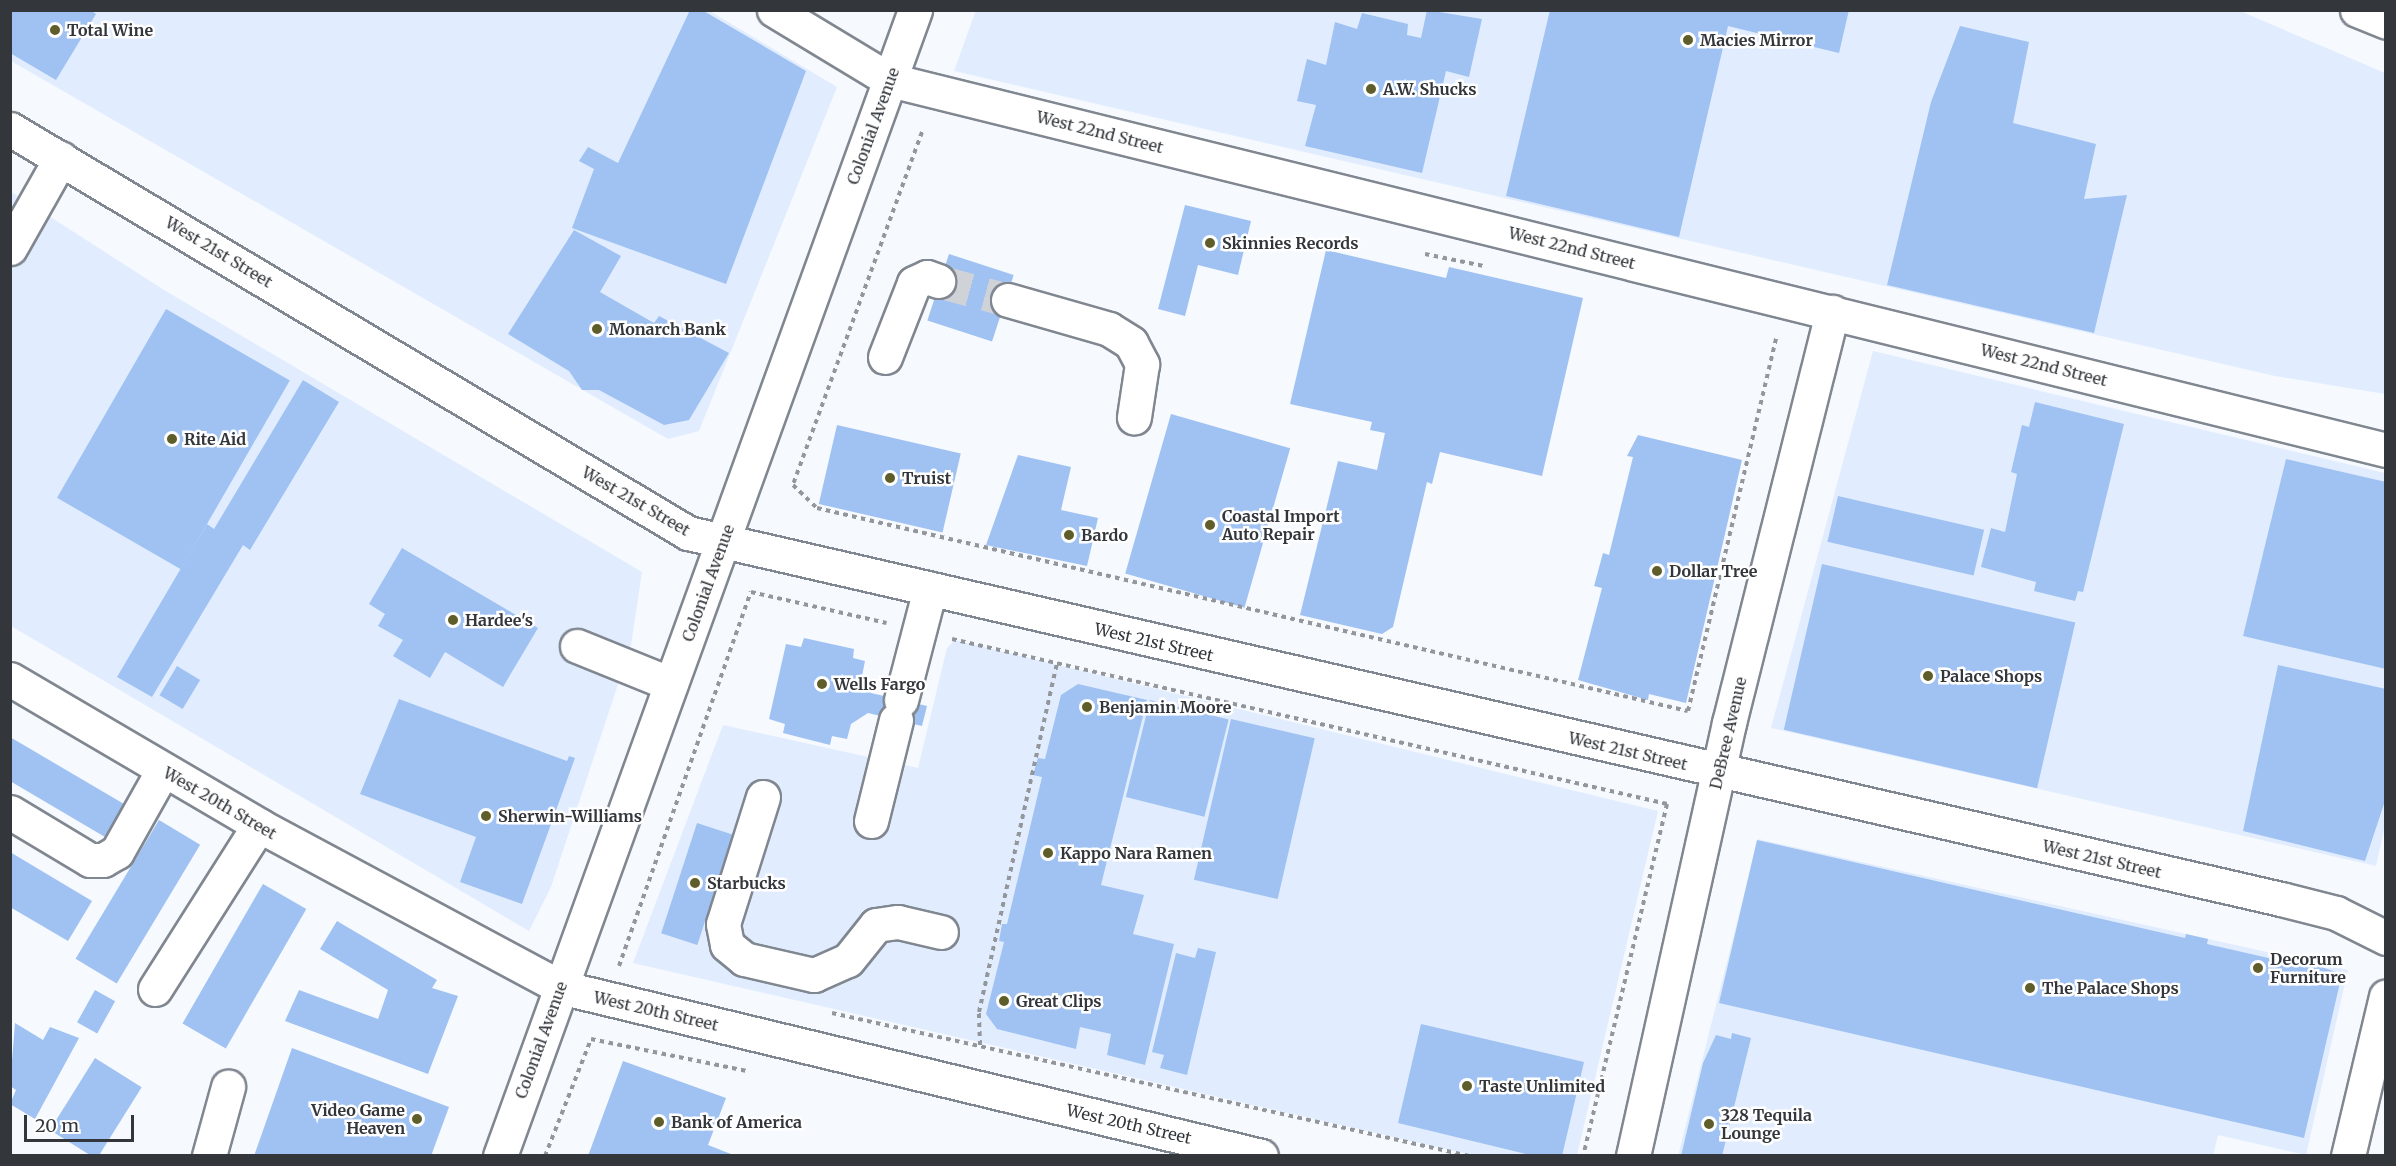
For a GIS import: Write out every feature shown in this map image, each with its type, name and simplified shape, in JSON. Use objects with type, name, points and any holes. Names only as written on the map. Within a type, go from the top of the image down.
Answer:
[{"type":"street","name":"West 22nd Street","points":[[774,10],[890,80],[2385,450]]},
{"type":"street","name":"Colonial Avenue","points":[[500,1155],[915,10]]},
{"type":"street","points":[[2357,10],[2385,22]]},
{"type":"street","name":"West 21st Street","points":[[10,129],[681,529],[722,542],[2336,913],[2385,938]]},
{"type":"street","points":[[10,248],[61,158]]},
{"type":"street","points":[[885,357],[914,283],[927,277],[938,280]]},
{"type":"street","points":[[1008,300],[1109,329],[1131,343],[1143,364],[1134,417]]},
{"type":"street","name":"DeBree Avenue","points":[[1632,1155],[1719,772],[1832,312]]},
{"type":"street","points":[[871,821],[930,589]]},
{"type":"street","points":[[578,646],[671,684]]},
{"type":"street","name":"West 20th Street","points":[[10,679],[259,825],[560,987],[1261,1155]]},
{"type":"street","points":[[10,812],[90,860],[117,852],[163,770]]},
{"type":"street","points":[[763,796],[723,924],[727,945],[744,959],[814,975],[848,960],[876,925],[898,922],[940,932]]},
{"type":"street","points":[[155,989],[259,825]]},
{"type":"street","points":[[2348,1155],[2385,996]]},
{"type":"street","points":[[209,1155],[228,1087]]},
{"type":"path","points":[[922,132],[793,485],[818,508],[1688,711],[1779,327]]},
{"type":"path","points":[[1425,254],[1494,268]]},
{"type":"path","points":[[630,968],[618,965],[751,592],[1667,804],[1583,1155]]},
{"type":"path","points":[[980,1045],[979,1012],[1057,663]]},
{"type":"path","points":[[825,1012],[1469,1155]]},
{"type":"path","points":[[545,1155],[591,1039],[752,1072]]},
{"type":"shaded area","points":[[708,10],[837,87],[699,431],[668,439],[11,61],[11,11]]},
{"type":"shaded area","points":[[976,10],[2240,11],[2385,73],[2385,394],[2275,376],[954,71]]},
{"type":"shaded area","points":[[10,191],[164,290],[642,572],[631,645],[551,887],[529,931],[11,626]]},
{"type":"shaded area","points":[[1873,351],[2385,473],[2386,821],[2376,866],[1771,728]]},
{"type":"shaded area","points":[[955,640],[1658,811],[1577,1155],[1472,1155],[633,963],[723,725],[918,768],[947,648]]},
{"type":"shaded area","name":"The Palace Shops","points":[[1758,839],[2348,970],[2306,1155],[2218,1135],[2213,1156],[1678,1156]]},
{"type":"building","points":[[10,10],[90,10],[96,14],[56,80],[10,53]]},
{"type":"building","points":[[690,10],[702,10],[806,71],[726,284],[572,228],[594,169],[579,161],[588,147],[618,163]]},
{"type":"building","name":"A.W. Shucks","points":[[1427,10],[1482,19],[1469,77],[1446,71],[1422,173],[1305,146],[1316,105],[1297,101],[1307,59],[1326,65],[1335,22],[1357,29],[1362,13],[1408,24],[1407,35],[1421,38]]},
{"type":"building","points":[[1550,10],[1849,10],[1839,53],[1728,26],[1679,237],[1506,196]]},
{"type":"building","points":[[1960,26],[2029,42],[2013,123],[2096,144],[2084,199],[2127,195],[2094,333],[1887,285],[1931,102]]},
{"type":"building","name":"Skinnies Records","points":[[1185,205],[1251,221],[1238,275],[1198,265],[1185,316],[1158,309]]},
{"type":"building","name":"Monarch Bank","points":[[574,230],[621,256],[600,292],[654,323],[659,316],[729,353],[689,420],[664,425],[599,390],[582,390],[569,371],[508,334]]},
{"type":"building","points":[[1326,250],[1446,278],[1449,267],[1583,298],[1542,476],[1440,452],[1432,484],[1427,482],[1393,627],[1382,634],[1300,615],[1338,461],[1377,470],[1385,433],[1370,430],[1372,422],[1290,404]]},
{"type":"building","points":[[949,254],[1014,275],[992,342],[927,321]]},
{"type":"building","name":"Rite Aid","points":[[166,309],[290,380],[181,569],[57,498]]},
{"type":"building","points":[[303,380],[339,402],[250,550],[243,545],[152,697],[117,677],[207,524],[214,529]]},
{"type":"building","points":[[2035,402],[2124,424],[2083,592],[2078,591],[2075,601],[2034,591],[2036,582],[1981,567],[1991,528],[2005,532],[2017,474],[2011,472],[2022,425],[2029,427]]},
{"type":"building","name":"Coastal Import Auto Repair","points":[[1171,414],[1290,448],[1244,608],[1125,574]]},
{"type":"building","name":"Truist","points":[[837,425],[961,454],[943,532],[819,504]]},
{"type":"building","name":"Dollar Tree","points":[[1638,435],[1742,460],[1686,703],[1649,694],[1648,700],[1578,680],[1602,588],[1594,586],[1603,553],[1609,555],[1633,457],[1627,456]]},
{"type":"building","points":[[1018,455],[1071,467],[1061,510],[1098,518],[1087,566],[986,545]]},
{"type":"building","points":[[2286,459],[2386,482],[2386,669],[2243,636]]},
{"type":"building","points":[[1838,496],[1984,530],[1974,576],[1827,542]]},
{"type":"building","name":"Hardee's","points":[[402,548],[538,628],[503,687],[445,652],[430,678],[393,656],[403,640],[378,626],[385,614],[369,604]]},
{"type":"building","name":"Palace Shops","points":[[1822,564],[2075,622],[2037,788],[1784,730]]},
{"type":"building","name":"Wells Fargo","points":[[804,638],[854,649],[853,658],[865,661],[862,676],[871,693],[927,706],[922,726],[868,713],[851,724],[847,739],[832,736],[830,745],[783,733],[785,724],[769,719],[786,644],[801,647]]},
{"type":"building","points":[[2278,665],[2386,689],[2386,798],[2365,861],[2243,831]]},
{"type":"building","points":[[177,666],[200,680],[183,709],[159,695]]},
{"type":"building","points":[[1078,684],[1147,700],[1101,885],[1144,895],[1133,934],[1174,944],[1145,1065],[1107,1055],[1111,1034],[1080,1027],[1076,1049],[997,1029],[986,1014],[1004,942],[999,941],[1002,924],[1007,924],[1042,777],[1033,775],[1038,758],[1045,759],[1061,695]]},
{"type":"building","name":"Sherwin-Williams","points":[[399,699],[567,761],[569,756],[575,758],[522,904],[460,882],[476,837],[360,794]]},
{"type":"building","points":[[1150,700],[1229,720],[1204,817],[1126,797]]},
{"type":"building","points":[[1231,719],[1315,738],[1278,899],[1194,880]]},
{"type":"building","points":[[10,737],[124,804],[105,837],[10,781]]},
{"type":"building","points":[[159,820],[200,845],[117,984],[76,959]]},
{"type":"building","name":"Starbucks","points":[[697,823],[733,835],[697,945],[661,933]]},
{"type":"building","name":"The Palace Shops","points":[[1757,840],[2185,938],[2186,934],[2208,939],[2207,944],[2303,966],[2304,961],[2342,974],[2304,1138],[1719,1003]]},
{"type":"building","points":[[10,852],[92,901],[68,941],[10,907]]},
{"type":"building","points":[[263,884],[306,909],[226,1048],[183,1023]]},
{"type":"building","points":[[337,921],[437,980],[432,988],[458,996],[428,1074],[285,1021],[299,990],[378,1019],[388,990],[320,949]]},
{"type":"building","points":[[1198,948],[1216,952],[1187,1075],[1160,1068],[1164,1055],[1152,1052],[1176,953],[1195,958]]},
{"type":"building","points":[[95,990],[115,1001],[97,1034],[77,1022]]},
{"type":"building","points":[[15,1023],[43,1040],[50,1027],[79,1038],[35,1119],[10,1104],[16,1090],[10,1086]]},
{"type":"building","points":[[1421,1024],[1584,1062],[1562,1156],[1534,1156],[1398,1123]]},
{"type":"building","name":"328 Tequila Lounge","points":[[1732,1033],[1751,1038],[1722,1156],[1681,1156],[1703,1063],[1716,1035],[1731,1039]]},
{"type":"building","points":[[292,1048],[449,1107],[431,1156],[254,1156]]},
{"type":"building","points":[[95,1058],[142,1087],[99,1156],[91,1156],[50,1130]]},
{"type":"building","name":"Bank of America","points":[[623,1061],[726,1098],[708,1145],[736,1156],[588,1156]]},
{"type":"tunnel","points":[[938,281],[1008,300]]},
{"type":"place","name":"Total Wine","points":[[55,30]]},
{"type":"place","name":"Macies Mirror","points":[[1688,40]]},
{"type":"place","name":"A.W. Shucks","points":[[1371,89]]},
{"type":"place","name":"Skinnies Records","points":[[1210,243]]},
{"type":"place","name":"Monarch Bank","points":[[597,329]]},
{"type":"place","name":"Rite Aid","points":[[172,439]]},
{"type":"place","name":"Truist","points":[[890,478]]},
{"type":"place","name":"Coastal Import Auto Repair","points":[[1210,525]]},
{"type":"place","name":"Bardo","points":[[1069,535]]},
{"type":"place","name":"Dollar Tree","points":[[1657,571]]},
{"type":"place","name":"Hardee's","points":[[453,620]]},
{"type":"place","name":"Palace Shops","points":[[1928,676]]},
{"type":"place","name":"Wells Fargo","points":[[822,684]]},
{"type":"place","name":"Benjamin Moore","points":[[1087,707]]},
{"type":"place","name":"Sherwin-Williams","points":[[486,816]]},
{"type":"place","name":"Kappo Nara Ramen","points":[[1048,853]]},
{"type":"place","name":"Starbucks","points":[[695,883]]},
{"type":"place","name":"Decorum Furniture","points":[[2258,968]]},
{"type":"place","name":"The Palace Shops","points":[[2030,988]]},
{"type":"place","name":"Great Clips","points":[[1004,1001]]},
{"type":"place","name":"Taste Unlimited","points":[[1467,1086]]},
{"type":"place","name":"Video Game Heaven","points":[[417,1119]]},
{"type":"place","name":"Bank of America","points":[[659,1122]]},
{"type":"place","name":"328 Tequila Lounge","points":[[1709,1124]]}]
